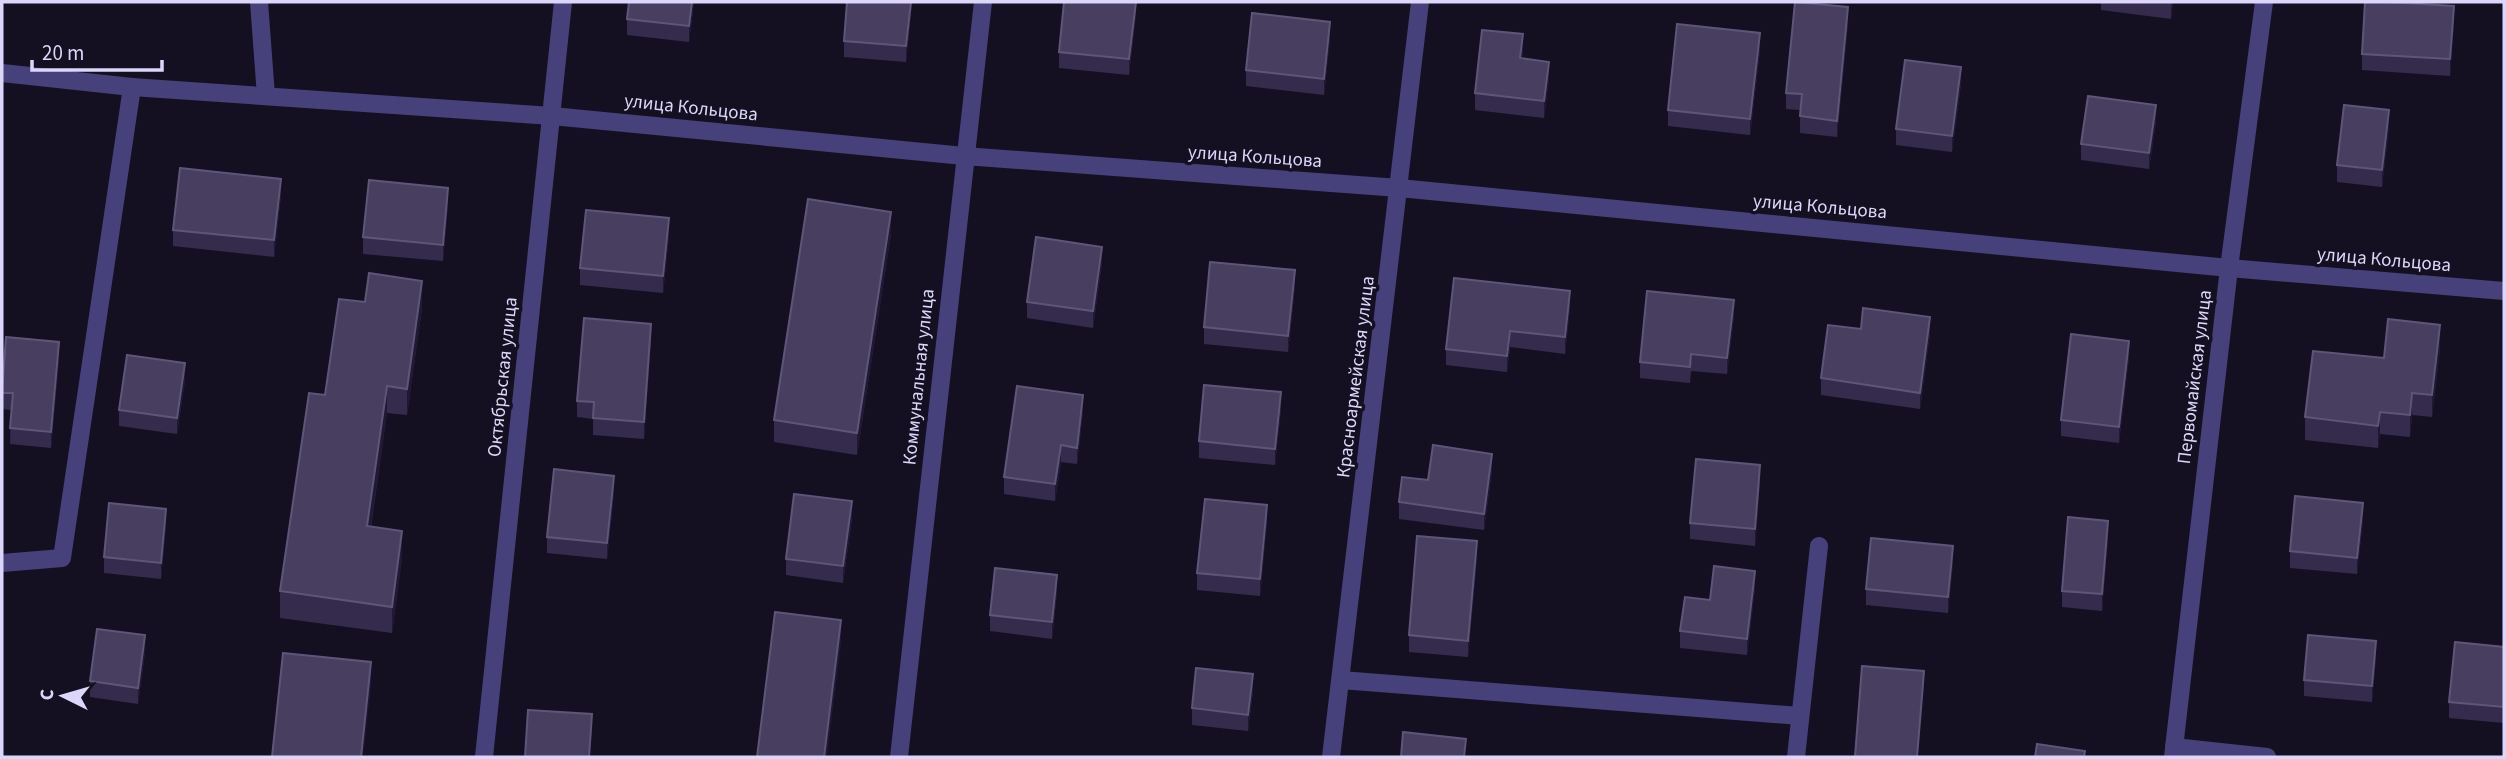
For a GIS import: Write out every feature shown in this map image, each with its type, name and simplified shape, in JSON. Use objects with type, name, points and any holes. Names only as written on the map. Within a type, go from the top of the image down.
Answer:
[{"type":"street","points":[[259,2],[266,96]]},
{"type":"street","name":"Октябрьская улица","points":[[484,757],[563,2]]},
{"type":"street","name":"Коммунальная улица","points":[[899,757],[964,156],[984,2]]},
{"type":"street","name":"Красноармейская улица","points":[[1331,757],[1420,2]]},
{"type":"street","name":"Первомайская улица","points":[[2174,752],[2229,268],[2264,2]]},
{"type":"street","name":"улица Кольцова","points":[[2,73],[132,87],[552,116],[964,156],[1399,188],[2229,268],[2504,291]]},
{"type":"street","points":[[2,563],[62,558],[132,87]]},
{"type":"street","points":[[1796,757],[1819,546]]},
{"type":"street","points":[[1340,680],[1800,716]]},
{"type":"street","points":[[2174,752],[2267,757]]},
{"type":"building","points":[[629,2],[692,2],[689,26],[627,19]]},
{"type":"building","points":[[847,2],[911,2],[906,46],[844,41]]},
{"type":"building","points":[[1064,2],[1136,2],[1129,59],[1059,52]]},
{"type":"building","points":[[1795,2],[1848,7],[1837,121],[1800,116],[1802,94],[1786,93]]},
{"type":"building","points":[[2365,2],[2454,6],[2450,59],[2362,54]]},
{"type":"building","points":[[1252,13],[1330,22],[1324,79],[1246,70]]},
{"type":"building","points":[[1677,24],[1760,33],[1750,119],[1668,110]]},
{"type":"building","points":[[1482,30],[1523,34],[1520,58],[1549,62],[1544,101],[1475,93]]},
{"type":"building","points":[[1905,60],[1961,67],[1952,136],[1896,129]]},
{"type":"building","points":[[2088,96],[2156,105],[2149,153],[2081,144]]},
{"type":"building","points":[[2344,105],[2389,110],[2382,170],[2337,165]]},
{"type":"building","points":[[180,168],[281,179],[274,240],[173,230]]},
{"type":"building","points":[[369,180],[448,188],[443,245],[363,237]]},
{"type":"building","points":[[808,199],[891,212],[857,433],[774,420]]},
{"type":"building","points":[[586,210],[669,218],[663,276],[580,268]]},
{"type":"building","points":[[1036,237],[1102,247],[1093,311],[1027,302]]},
{"type":"building","points":[[1210,262],[1295,270],[1288,336],[1204,327]]},
{"type":"building","points":[[369,273],[422,281],[407,389],[387,386],[367,526],[402,531],[392,607],[280,591],[309,393],[325,395],[339,299],[365,302]]},
{"type":"building","points":[[1454,278],[1570,291],[1565,337],[1510,331],[1507,356],[1446,349]]},
{"type":"building","points":[[1647,291],[1734,300],[1727,358],[1691,354],[1690,367],[1640,362]]},
{"type":"building","points":[[1863,308],[1930,317],[1920,393],[1821,378],[1828,325],[1861,329]]},
{"type":"building","points":[[584,318],[651,324],[644,422],[593,418],[594,402],[577,401]]},
{"type":"building","points":[[2388,319],[2440,325],[2432,395],[2412,393],[2410,415],[2380,412],[2378,426],[2305,417],[2313,351],[2384,358]]},
{"type":"building","points":[[2071,334],[2129,341],[2119,427],[2061,420]]},
{"type":"building","points":[[6,337],[59,342],[51,432],[10,428],[13,393],[2,393]]},
{"type":"building","points":[[127,355],[185,363],[177,418],[119,410]]},
{"type":"building","points":[[1204,385],[1281,392],[1275,449],[1199,441]]},
{"type":"building","points":[[1017,386],[1083,395],[1077,448],[1061,445],[1055,484],[1004,477]]},
{"type":"building","points":[[1433,445],[1492,454],[1484,514],[1399,502],[1402,477],[1428,480]]},
{"type":"building","points":[[1696,459],[1760,465],[1755,529],[1690,523]]},
{"type":"building","points":[[554,469],[614,476],[607,543],[547,537]]},
{"type":"building","points":[[794,494],[852,501],[843,566],[786,559]]},
{"type":"building","points":[[2295,496],[2363,503],[2357,558],[2290,551]]},
{"type":"building","points":[[1205,499],[1267,505],[1260,579],[1197,573]]},
{"type":"building","points":[[109,503],[166,509],[161,563],[104,557]]},
{"type":"building","points":[[2068,517],[2108,521],[2102,594],[2062,591]]},
{"type":"building","points":[[1417,536],[1477,541],[1468,641],[1409,635]]},
{"type":"building","points":[[1871,538],[1953,546],[1948,597],[1866,589]]},
{"type":"building","points":[[1714,566],[1755,571],[1747,639],[1680,631],[1685,597],[1710,600]]},
{"type":"building","points":[[995,568],[1057,575],[1052,622],[990,615]]},
{"type":"building","points":[[775,612],[841,620],[824,757],[757,757]]},
{"type":"building","points":[[97,629],[145,635],[138,688],[90,681]]},
{"type":"building","points":[[2308,635],[2376,641],[2372,686],[2304,680]]},
{"type":"building","points":[[2455,642],[2504,647],[2504,707],[2449,702]]},
{"type":"building","points":[[283,653],[371,662],[361,757],[272,757]]},
{"type":"building","points":[[1862,666],[1924,671],[1917,757],[1855,757]]},
{"type":"building","points":[[1196,668],[1253,674],[1248,715],[1192,708]]},
{"type":"building","points":[[528,710],[592,714],[589,757],[525,757]]},
{"type":"building","points":[[1403,732],[1466,739],[1464,757],[1401,757]]},
{"type":"building","points":[[2037,744],[2085,751],[2084,757],[2035,757]]}]
